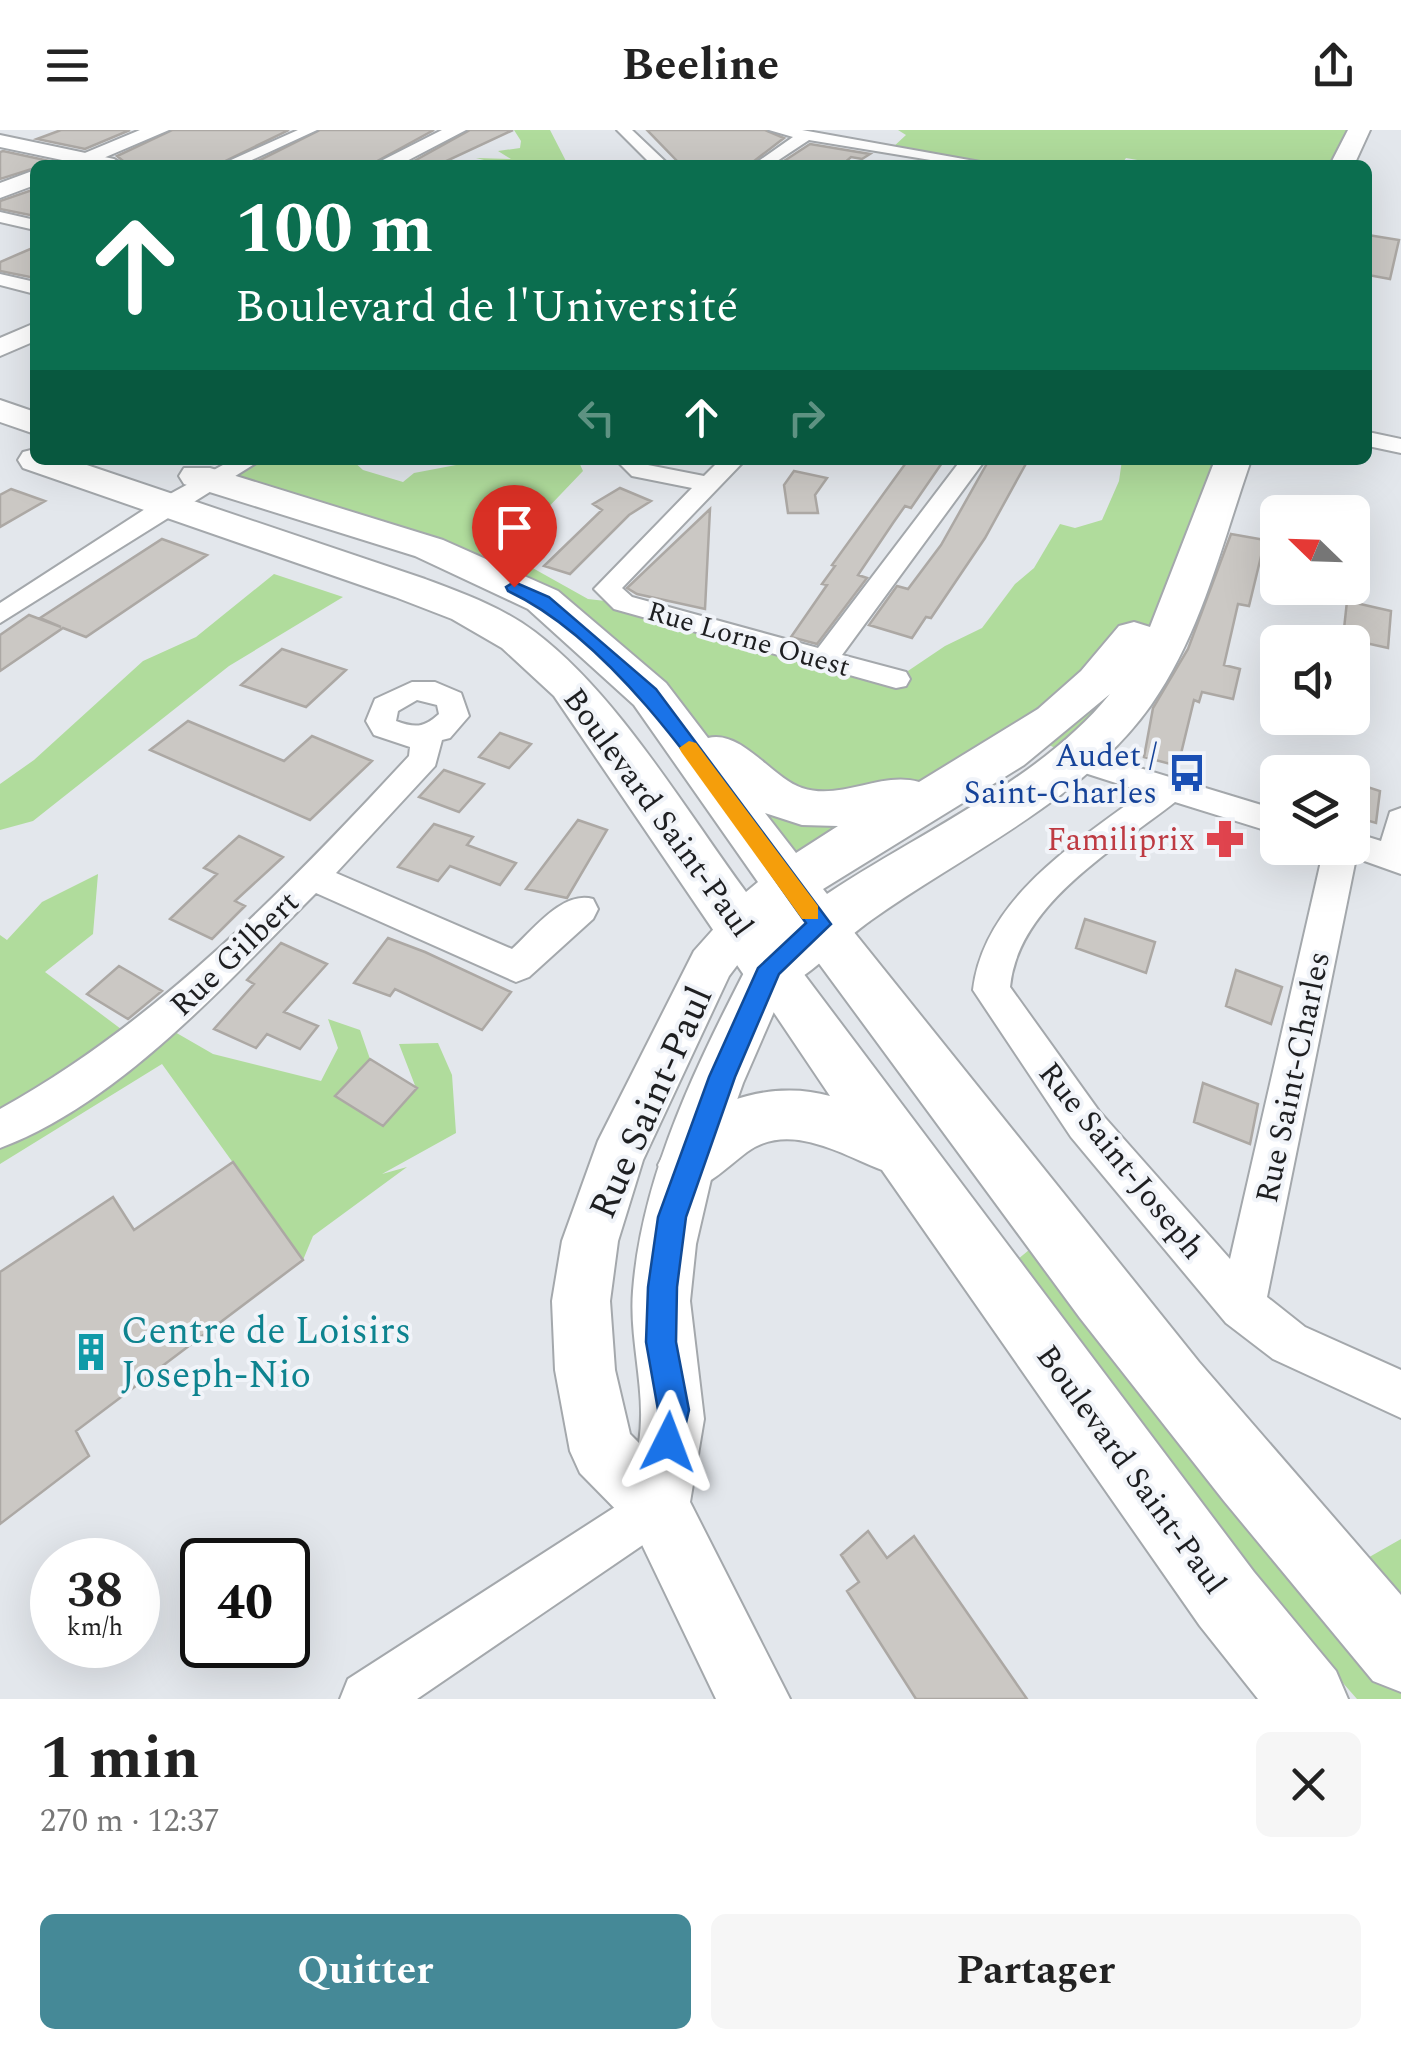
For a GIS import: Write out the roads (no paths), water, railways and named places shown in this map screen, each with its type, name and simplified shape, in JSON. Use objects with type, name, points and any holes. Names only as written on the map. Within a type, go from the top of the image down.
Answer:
[{"type":"main road","points":[[81,160],[159,130]]},
{"type":"main road","points":[[1344,160],[1359,130]]},
{"type":"main road","points":[[1361,160],[1374,130]]},
{"type":"main road","points":[[0,191],[30,179]]},
{"type":"main road","points":[[0,410],[30,422]]},
{"type":"main road","points":[[0,429],[30,433]]},
{"type":"main road","name":"Boulevard Saint-Paul","points":[[0,451],[30,458]]},
{"type":"main road","name":"Boulevard Saint-Paul","points":[[51,465],[468,610],[517,639],[570,686],[897,1149],[1227,1599],[1308,1699]]},
{"type":"main road","name":"Boulevard Saint-Paul","points":[[182,465],[233,471],[429,548],[543,600],[650,694],[803,905],[1033,1208],[1304,1544],[1401,1653]]},
{"type":"main road","points":[[756,948],[803,905],[958,781],[1082,698],[1116,662],[1146,615],[1208,465]]},
{"type":"main road","points":[[803,905],[1074,760],[1115,720],[1145,677],[1230,465]]},
{"type":"main road","points":[[650,694],[740,776],[782,802],[831,812],[958,781]]},
{"type":"main road","points":[[688,1165],[738,1126],[770,1114],[810,1115],[897,1149]]},
{"type":"street","points":[[240,160],[310,130]]},
{"type":"street","points":[[394,160],[457,130]]},
{"type":"street","points":[[624,130],[655,160]]},
{"type":"street","points":[[776,130],[958,160]]},
{"type":"street","points":[[768,160],[806,135]]},
{"type":"street","points":[[0,141],[69,160]]},
{"type":"street","points":[[877,160],[891,149]]},
{"type":"street","points":[[0,217],[30,224]]},
{"type":"street","points":[[0,279],[30,287]]},
{"type":"street","points":[[0,348],[30,333]]},
{"type":"street","points":[[1372,440],[1401,446]]},
{"type":"street","points":[[633,465],[640,471],[709,484]]},
{"type":"street","name":"Rue Lorne Ouest","points":[[727,465],[607,589],[623,603],[896,679]]},
{"type":"street","points":[[825,659],[969,465]]},
{"type":"street","points":[[0,615],[168,505],[233,471]]},
{"type":"street","name":"Rue Gilbert","points":[[0,1130],[57,1098],[161,1024],[214,968],[313,877],[424,759],[427,736]]},
{"type":"street","points":[[1074,760],[1260,817]]},
{"type":"street","name":"Rue Saint-Joseph","points":[[1168,790],[1038,897],[1000,945],[989,970],[991,990],[1084,1124],[1242,1307],[1289,1344],[1401,1394]]},
{"type":"street","points":[[1370,850],[1398,859],[1401,820]]},
{"type":"street","name":"Rue Saint-Charles","points":[[1242,1307],[1338,865]]},
{"type":"street","points":[[313,877],[516,967],[581,910]]},
{"type":"street","name":"Rue Saint-Paul","points":[[656,1505],[673,1410],[661,1342],[662,1287],[672,1217],[756,948]]},
{"type":"street","name":"Rue Saint-Paul","points":[[754,1699],[656,1505],[602,1451],[585,1370],[583,1286],[590,1241],[617,1158],[711,964],[756,948]]},
{"type":"street","points":[[368,1699],[656,1505]]},
{"type":"place","name":"Audet / Saint-Charles","points":[[1187,773]]},
{"type":"place","name":"Familiprix","points":[[1225,839]]},
{"type":"place","name":"Centre de Loisirs Joseph-Nio","points":[[91,1352]]}]
